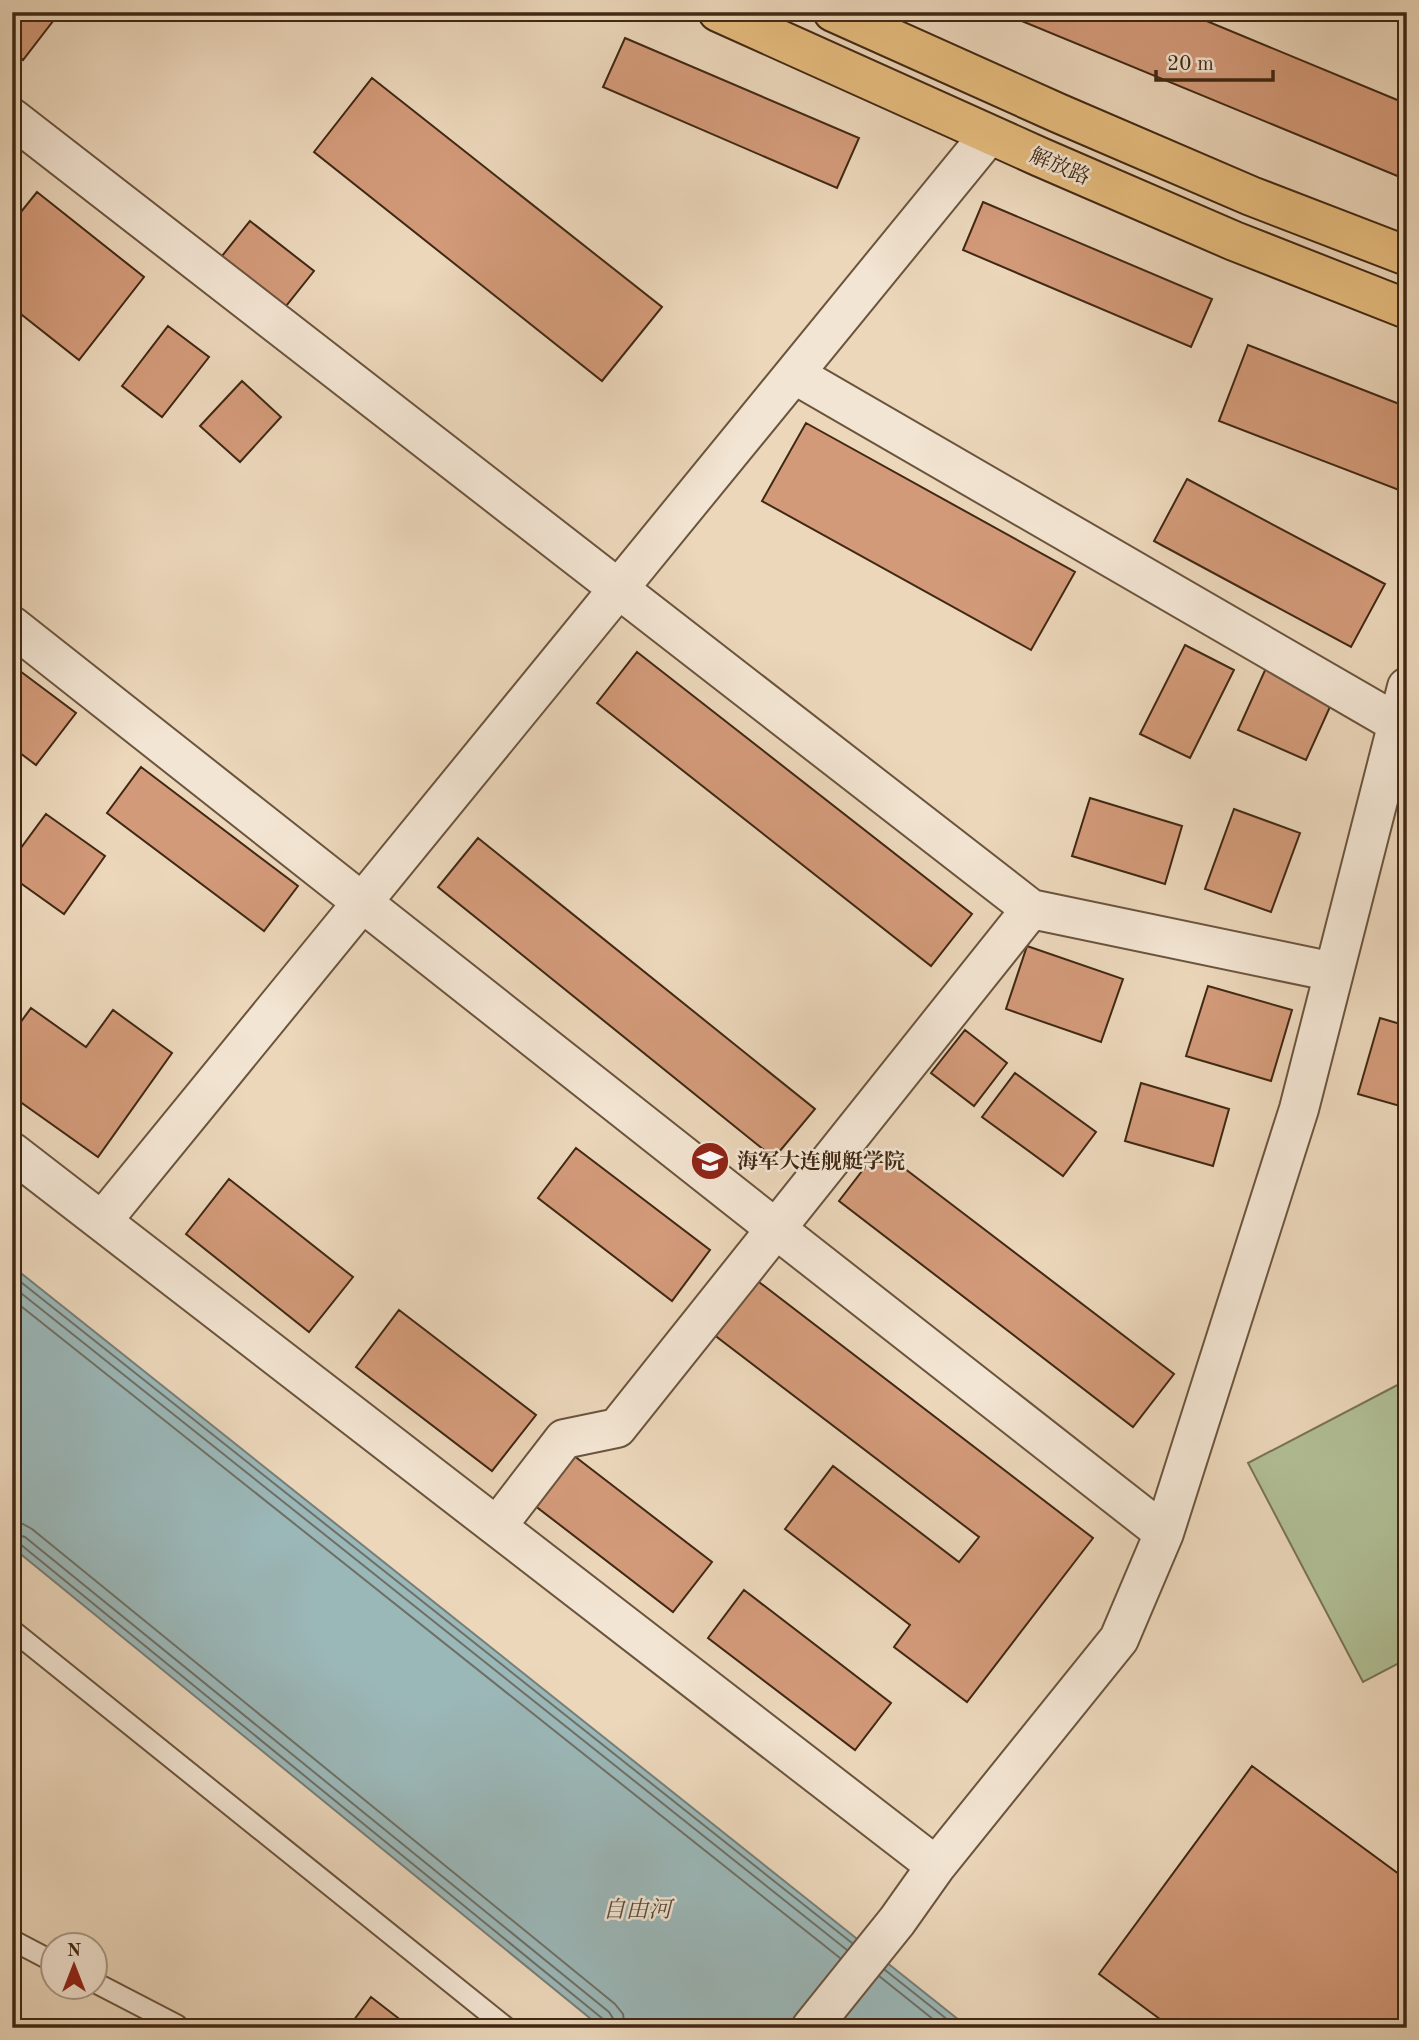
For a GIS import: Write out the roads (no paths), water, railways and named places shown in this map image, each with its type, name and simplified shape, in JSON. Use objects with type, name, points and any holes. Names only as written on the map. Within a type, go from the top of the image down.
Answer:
[{"type":"main road","name":"解放路","points":[[718,12],[989,135],[1222,236],[1407,309]]},
{"type":"main road","points":[[833,12],[1251,196],[1407,256]]},
{"type":"street","points":[[12,118],[1031,909],[1334,972]]},
{"type":"street","points":[[102,1222],[989,135]]},
{"type":"street","points":[[794,374],[1402,727]]},
{"type":"street","points":[[12,626],[1164,1533]]},
{"type":"street","points":[[811,2028],[897,1921],[936,1866],[1119,1639],[1164,1533],[1299,1109],[1402,727],[1407,687]]},
{"type":"street","points":[[496,1526],[564,1438],[617,1428],[1031,909]]},
{"type":"street","points":[[12,1152],[936,1866]]},
{"type":"lane","points":[[12,1630],[506,2028]]},
{"type":"lane","points":[[12,1940],[38,1954]]},
{"type":"lane","points":[[108,1989],[177,2025]]},
{"type":"water","name":"自由河","points":[[12,1266],[969,2028],[602,2028],[12,1547]]},
{"type":"place","name":"海军大连舰艇学院","points":[[710,1161]]}]
